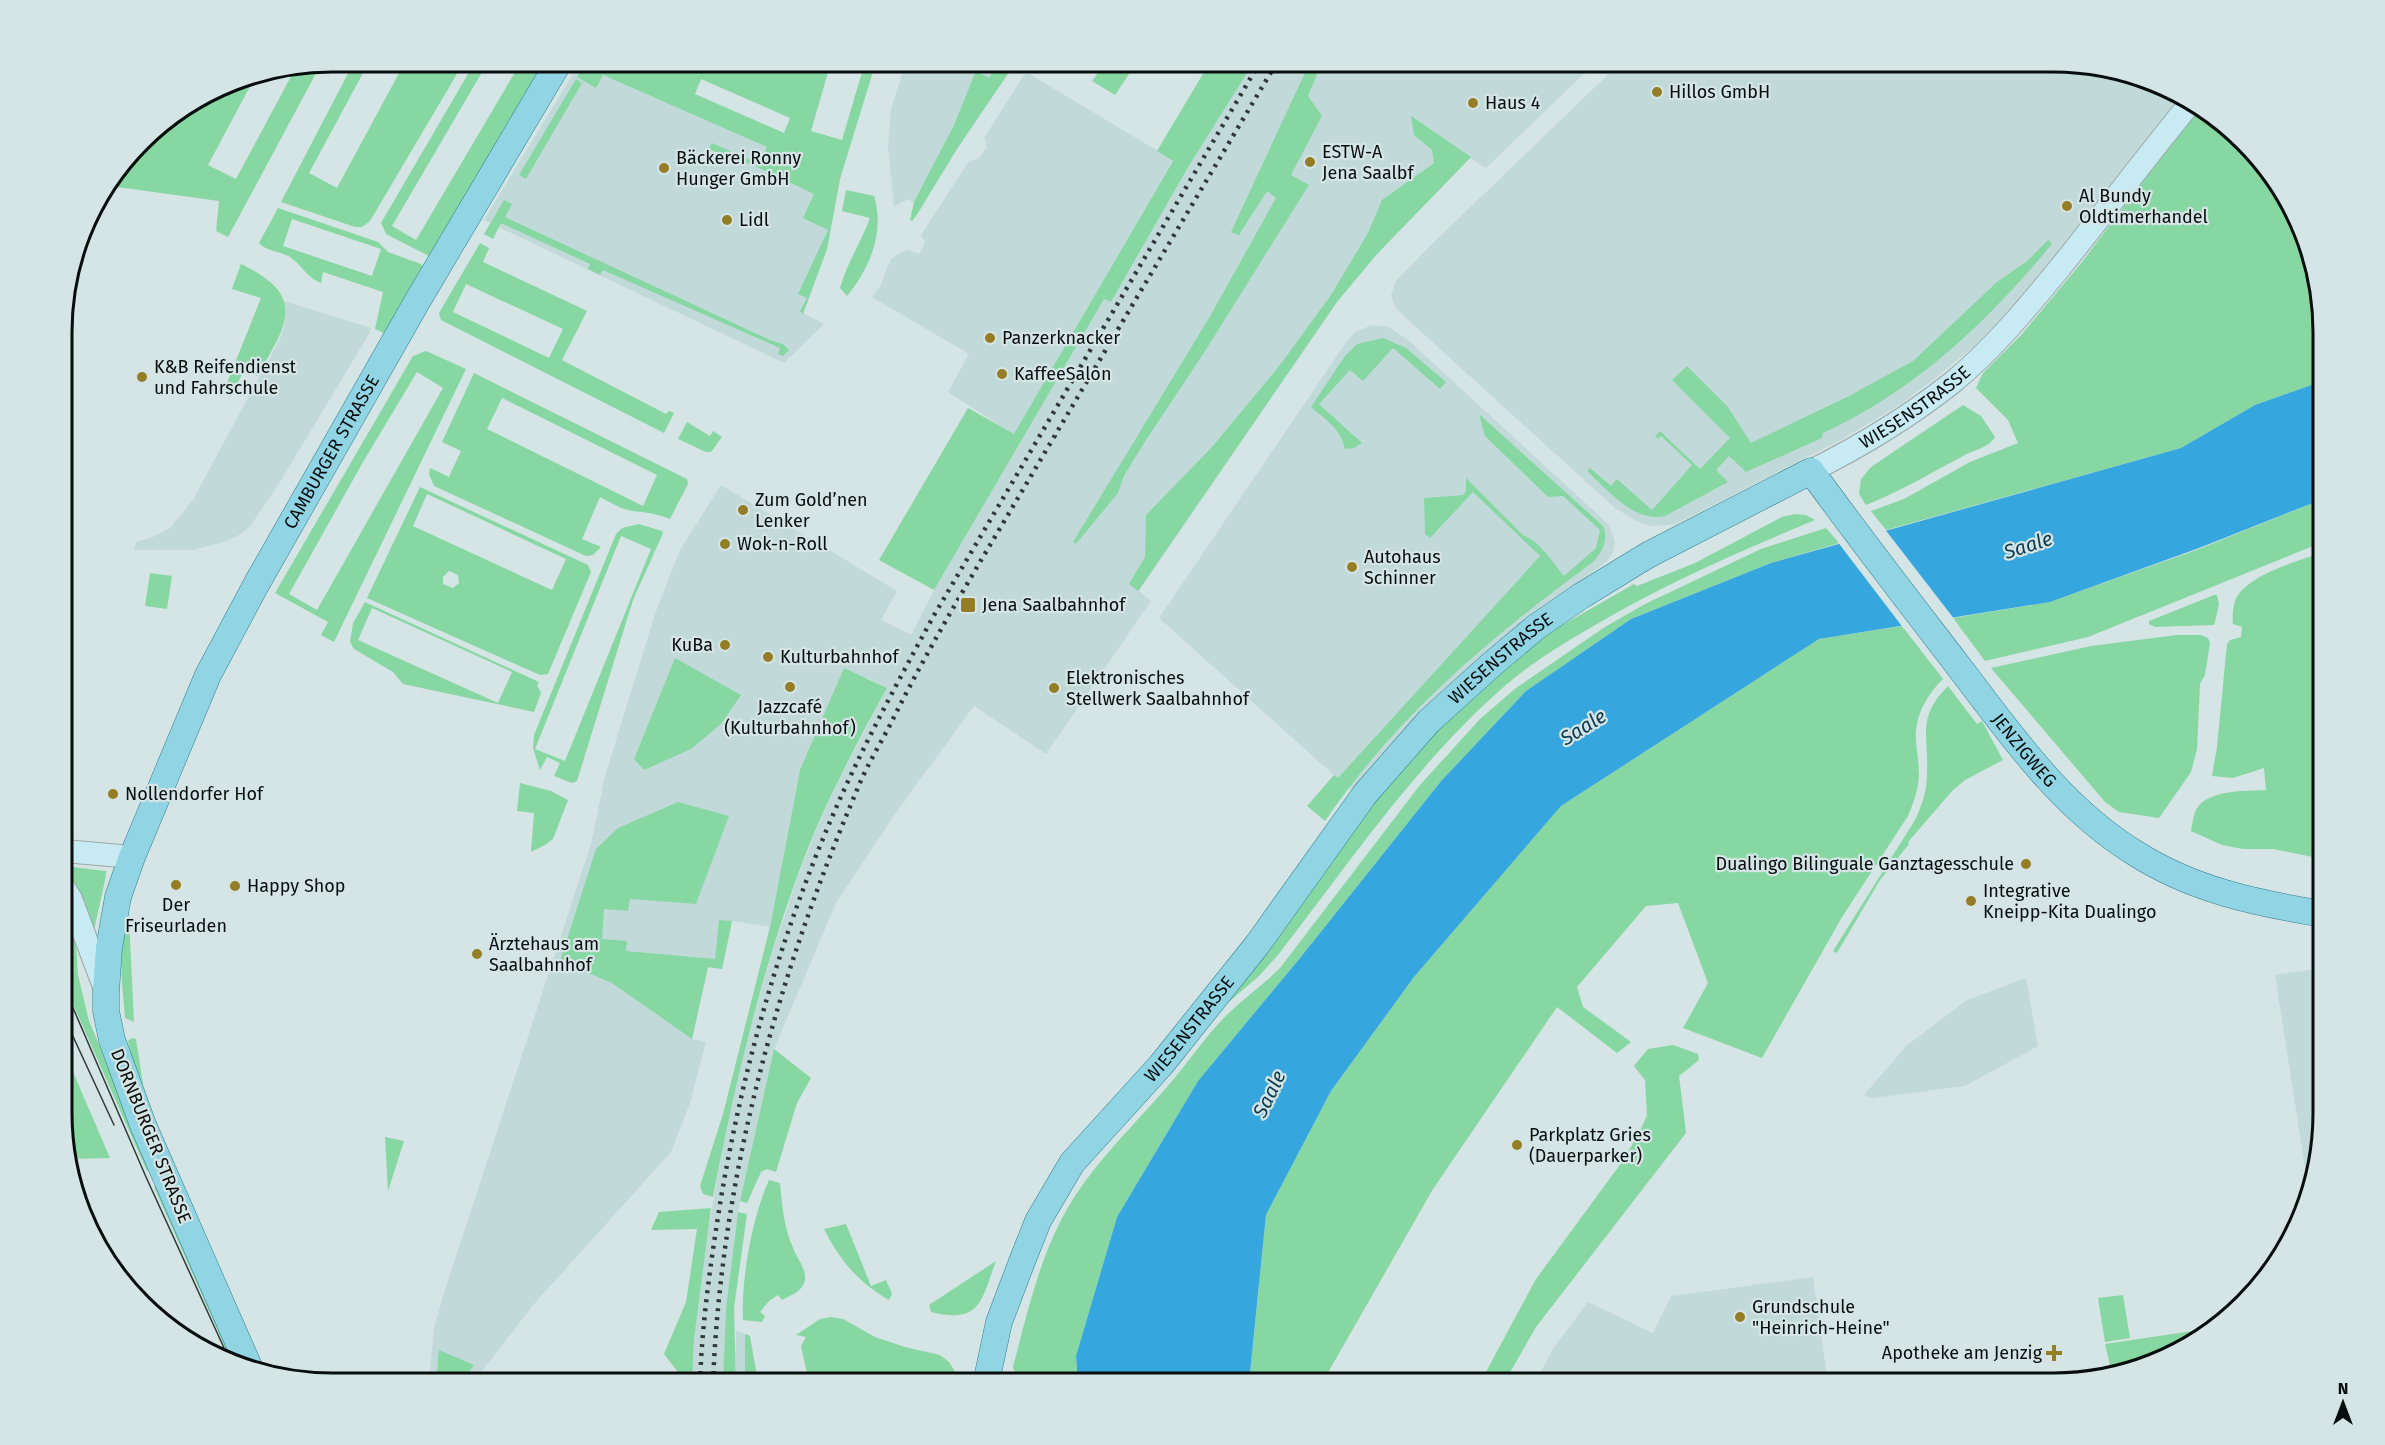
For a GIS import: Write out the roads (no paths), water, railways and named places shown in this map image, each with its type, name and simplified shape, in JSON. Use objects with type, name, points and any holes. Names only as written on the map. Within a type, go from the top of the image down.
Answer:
[{"type":"main road","name":"CAMBURGER STRASSE","points":[[132,857],[208,675],[253,591],[418,300],[553,72]]},
{"type":"main road","name":"JENZIGWEG","points":[[1811,471],[2029,759],[2065,797],[2108,835],[2135,854],[2178,877],[2211,890],[2250,901],[2313,912]]},
{"type":"main road","name":"WIESENSTRASSE","points":[[988,1373],[999,1322],[1038,1221],[1072,1163],[1161,1065],[1257,945],[1365,794],[1430,721],[1510,649],[1581,596],[1648,555],[1811,471]]},
{"type":"main road","name":"DORNBURGER STRASSE","points":[[132,857],[118,897],[113,922],[106,992],[110,1032],[119,1063],[148,1136],[244,1357]]},
{"type":"street","name":"WIESENSTRASSE","points":[[1811,471],[1849,452],[1911,413],[1955,381],[2000,338],[2076,248],[2186,109]]},
{"type":"street","points":[[72,852],[132,857]]},
{"type":"street","points":[[72,903],[106,992]]},
{"type":"water","name":"Saale","points":[[2313,385],[2313,503],[2199,548],[2050,602],[1819,639],[1561,806],[1414,977],[1331,1091],[1266,1215],[1250,1373],[1077,1373],[1076,1356],[1117,1217],[1198,1081],[1442,780],[1526,691],[1631,619],[1771,563],[2181,448],[2255,405]]},
{"type":"tram line","points":[[72,1006],[146,1177],[225,1349]]},
{"type":"tram line","points":[[72,1034],[114,1125]]},
{"type":"railway","points":[[700,1373],[714,1244],[742,1093],[785,939],[823,839],[865,746],[933,617],[1254,72]]},
{"type":"railway","points":[[714,1373],[718,1306],[728,1230],[741,1155],[758,1080],[778,1006],[802,933],[828,861],[861,781],[919,669],[965,588],[1271,72]]},
{"type":"place","name":"Hillos GmbH","points":[[1657,92]]},
{"type":"place","name":"Haus 4","points":[[1473,103]]},
{"type":"place","name":"ESTW-A Jena Saalbf","points":[[1310,162]]},
{"type":"place","name":"Bäckerei Ronny Hunger GmbH","points":[[664,168]]},
{"type":"place","name":"Al Bundy Oldtimerhandel","points":[[2067,206]]},
{"type":"place","name":"Lidl","points":[[727,220]]},
{"type":"place","name":"Panzerknacker","points":[[990,338]]},
{"type":"place","name":"KaffeeSalon","points":[[1002,374]]},
{"type":"place","name":"K&B Reifendienst und Fahrschule","points":[[142,377]]},
{"type":"place","name":"Zum Gold’nen Lenker","points":[[743,510]]},
{"type":"place","name":"Wok-n-Roll","points":[[725,544]]},
{"type":"place","name":"Autohaus Schinner","points":[[1352,567]]},
{"type":"place","name":"Jena Saalbahnhof","points":[[968,605]]},
{"type":"place","name":"KuBa","points":[[725,645]]},
{"type":"place","name":"Kulturbahnhof","points":[[768,657]]},
{"type":"place","name":"Jazzcafé (Kulturbahnhof)","points":[[790,687]]},
{"type":"place","name":"Elektronisches Stellwerk Saalbahnhof","points":[[1054,688]]},
{"type":"place","name":"Nollendorfer Hof","points":[[113,794]]},
{"type":"place","name":"Dualingo Bilinguale Ganztagesschule","points":[[2026,864]]},
{"type":"place","name":"Der Friseurladen","points":[[176,885]]},
{"type":"place","name":"Happy Shop","points":[[235,886]]},
{"type":"place","name":"Integrative Kneipp-Kita Dualingo","points":[[1971,901]]},
{"type":"place","name":"Ärztehaus am Saalbahnhof","points":[[477,954]]},
{"type":"place","name":"Parkplatz Gries (Dauerparker)","points":[[1517,1145]]},
{"type":"place","name":"Grundschule \"Heinrich-Heine\"","points":[[1740,1317]]},
{"type":"place","name":"Apotheke am Jenzig","points":[[2054,1353]]}]
